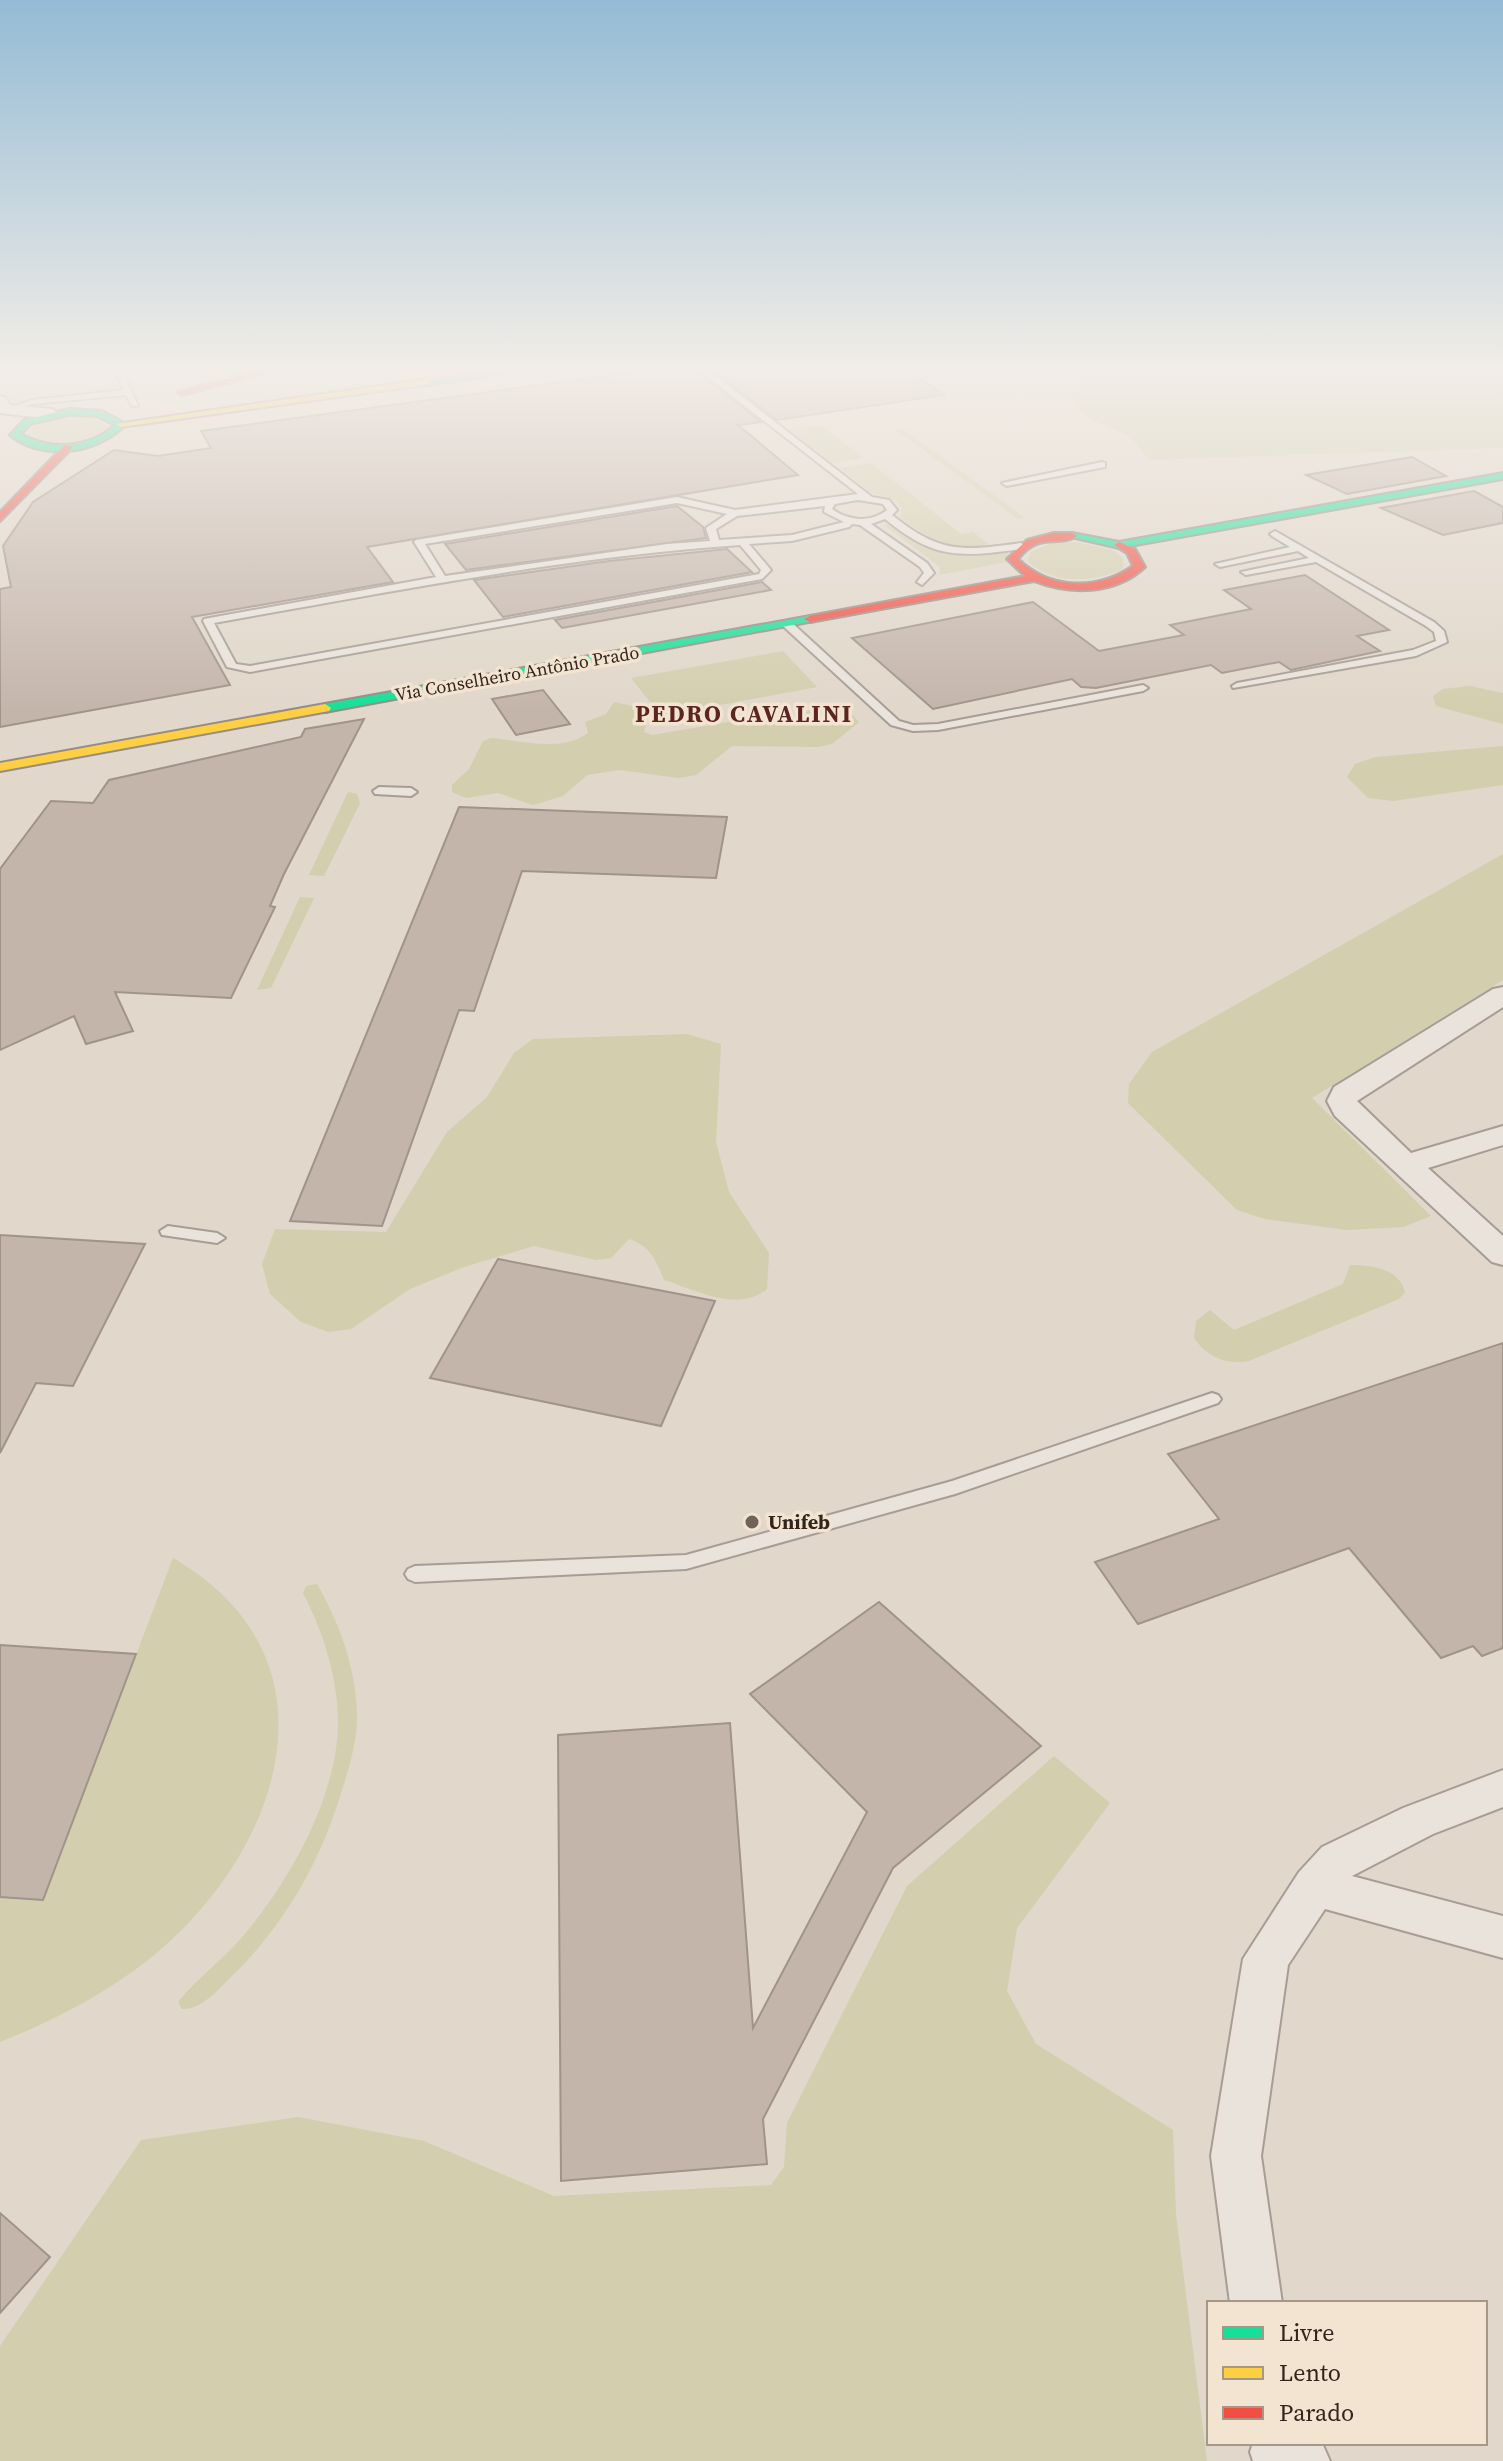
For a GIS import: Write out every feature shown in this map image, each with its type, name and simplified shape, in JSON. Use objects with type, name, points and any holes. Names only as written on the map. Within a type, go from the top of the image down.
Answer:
[{"type":"main road","points":[[0,518],[35,482]]},
{"type":"main road","points":[[1119,545],[1470,482]]},
{"type":"main road","points":[[1138,559],[1503,493]]},
{"type":"main road","points":[[1057,536],[1091,537],[1119,545],[1138,559],[1139,567],[1135,574],[1109,584],[1070,586],[1034,578],[1015,566],[1012,559],[1021,546],[1057,536]]},
{"type":"main road","name":"Via Conselheiro Antônio Prado","points":[[31,742],[1015,566]]},
{"type":"main road","name":"Via Conselheiro Antônio Prado","points":[[0,767],[1034,578]]},
{"type":"street","points":[[1503,995],[1344,1093],[1342,1101],[1346,1110],[1503,1254]]},
{"type":"street","points":[[1407,1164],[1503,1135]]},
{"type":"street","points":[[1256,2301],[1236,2156],[1266,1959],[1315,1886],[1337,1861],[1418,1821],[1503,1788]]},
{"type":"street","points":[[1315,1886],[1503,1937]]},
{"type":"lane","points":[[744,544],[766,570],[762,576],[250,669],[232,667],[208,621],[442,579],[667,547],[744,544],[792,538],[887,516],[892,510],[890,506],[868,498],[847,482]]},
{"type":"lane","points":[[1007,483],[1013,482]]},
{"type":"lane","points":[[716,545],[711,528],[714,522],[735,513],[868,498]]},
{"type":"lane","points":[[442,579],[419,542],[677,500],[735,513]]},
{"type":"lane","points":[[832,502],[828,505],[830,514],[855,521],[924,565],[929,573],[922,582]]},
{"type":"lane","points":[[887,516],[928,547],[970,551],[1021,546]]},
{"type":"lane","points":[[1237,686],[1416,653],[1442,642],[1439,631],[1430,624],[1275,534]]},
{"type":"lane","points":[[1220,564],[1299,548]]},
{"type":"lane","points":[[1246,572],[1317,559]]},
{"type":"lane","points":[[787,624],[895,723],[913,728],[1143,688]]},
{"type":"lane","points":[[379,791],[411,792]]},
{"type":"lane","points":[[168,1231],[217,1238]]},
{"type":"lane","points":[[415,1574],[686,1562],[955,1487],[1212,1399]]},
{"type":"shaded area","points":[[857,482],[895,482],[961,534],[973,532],[990,545],[964,547],[932,538],[900,517],[902,509],[896,501],[870,492]]},
{"type":"shaded area","points":[[967,482],[975,482],[1025,518],[1018,519]]},
{"type":"shaded area","points":[[888,524],[917,543],[943,552],[970,555],[1004,550],[1008,552],[1007,562],[939,575],[940,567],[884,525]]},
{"type":"shaded area","points":[[1076,542],[1112,550],[1124,559],[1122,570],[1098,577],[1074,579],[1052,575],[1029,563],[1031,552],[1049,544]]},
{"type":"shaded area","points":[[783,651],[817,687],[661,716],[631,678]]},
{"type":"shaded area","points":[[1470,686],[1503,693],[1503,724],[1436,706],[1433,696],[1443,689]]},
{"type":"shaded area","points":[[614,702],[642,708],[649,714],[644,732],[652,735],[735,721],[762,724],[831,705],[845,707],[859,722],[832,744],[818,747],[732,746],[696,775],[678,778],[620,770],[587,775],[563,796],[533,805],[498,793],[466,798],[452,792],[452,785],[469,769],[483,741],[491,738],[554,744],[578,739],[588,733],[585,722],[606,714]]},
{"type":"shaded area","points":[[1503,746],[1503,785],[1393,801],[1368,798],[1347,777],[1355,764],[1376,757]]},
{"type":"shaded area","points":[[348,792],[357,794],[360,803],[324,876],[309,875]]},
{"type":"shaded area","points":[[1503,854],[1503,980],[1312,1098],[1431,1216],[1403,1227],[1347,1230],[1265,1219],[1237,1210],[1128,1103],[1129,1084],[1152,1052]]},
{"type":"shaded area","points":[[300,897],[314,898],[271,988],[257,990]]},
{"type":"shaded area","points":[[687,1034],[721,1044],[716,1142],[729,1192],[769,1253],[767,1289],[756,1296],[743,1299],[717,1297],[664,1280],[651,1255],[629,1239],[611,1258],[596,1260],[534,1246],[464,1267],[410,1289],[351,1329],[328,1332],[301,1322],[270,1294],[262,1264],[275,1229],[386,1232],[447,1132],[487,1097],[514,1053],[533,1039]]},
{"type":"shaded area","points":[[1350,1265],[1375,1267],[1390,1273],[1402,1284],[1405,1292],[1399,1299],[1249,1361],[1233,1362],[1218,1358],[1194,1338],[1196,1321],[1210,1310],[1234,1330],[1343,1284]]},
{"type":"shaded area","points":[[173,1558],[228,1600],[262,1649],[277,1702],[276,1757],[260,1813],[233,1867],[194,1916],[148,1960],[77,2006],[0,2042],[0,1897],[43,1899]]},
{"type":"shaded area","points":[[317,1584],[346,1648],[354,1683],[356,1736],[342,1790],[312,1867],[268,1935],[215,1993],[196,2006],[182,2009],[178,2002],[235,1945],[277,1890],[308,1836],[330,1779],[338,1722],[335,1689],[323,1639],[303,1593],[306,1586]]},
{"type":"shaded area","points":[[1054,1756],[1110,1803],[1017,1928],[1007,1991],[1036,2044],[1173,2130],[1176,2215],[1207,2461],[0,2461],[0,2346],[141,2140],[298,2117],[424,2141],[554,2196],[771,2185],[784,2167],[787,2123],[907,1886]]},
{"type":"building","points":[[64,482],[757,482],[367,547],[393,582],[192,617],[230,685],[0,727],[0,589],[11,587],[3,546],[33,502]]},
{"type":"building","points":[[1321,482],[1414,482],[1347,494]]},
{"type":"building","points":[[1474,491],[1503,507],[1503,523],[1443,535],[1381,508]]},
{"type":"building","points":[[677,506],[703,527],[706,538],[466,570],[445,544]]},
{"type":"building","points":[[727,549],[752,572],[503,617],[474,580],[609,561]]},
{"type":"building","points":[[1305,575],[1389,630],[1357,636],[1380,651],[1291,670],[1279,662],[1222,673],[1211,665],[1096,688],[1081,687],[1072,679],[933,709],[852,638],[1033,602],[1099,651],[1184,635],[1170,625],[1251,609],[1224,590]]},
{"type":"building","points":[[762,582],[771,590],[562,628],[555,620]]},
{"type":"building","points":[[543,690],[570,724],[516,735],[492,699]]},
{"type":"building","points":[[364,719],[284,874],[270,906],[275,907],[231,998],[115,992],[133,1031],[86,1044],[74,1016],[0,1050],[0,869],[51,801],[93,803],[109,780],[301,737],[305,729]]},
{"type":"building","points":[[459,807],[727,817],[716,878],[522,871],[474,1011],[459,1010],[382,1226],[290,1221]]},
{"type":"building","points":[[0,1235],[145,1244],[73,1386],[36,1383],[0,1453]]},
{"type":"building","points":[[498,1259],[715,1301],[661,1426],[430,1378]]},
{"type":"building","points":[[1503,1343],[1503,1648],[1482,1656],[1473,1646],[1441,1658],[1349,1548],[1138,1624],[1095,1562],[1219,1519],[1168,1454]]},
{"type":"building","points":[[879,1602],[1041,1746],[893,1868],[763,2119],[767,2164],[561,2181],[558,1735],[730,1723],[753,2028],[867,1812],[750,1694]]},
{"type":"building","points":[[0,1645],[136,1654],[43,1900],[0,1897]]},
{"type":"building","points":[[0,2213],[50,2257],[0,2313]]},
{"type":"traffic: fast","points":[[1072,536],[1119,545],[1470,482]]},
{"type":"traffic: fast","points":[[325,708],[810,619]]},
{"type":"traffic: slow","points":[[0,767],[325,708]]},
{"type":"traffic: jam","points":[[0,518],[35,482]]},
{"type":"traffic: jam","points":[[1072,536],[1038,539],[1024,546],[1012,559],[1039,580],[1056,585],[1092,587],[1109,583],[1139,567],[1131,551],[1119,545]]},
{"type":"traffic: jam","points":[[810,619],[1034,578]]},
{"type":"place","name":"Unifeb","points":[[752,1522]]},
{"type":"district","name":"PEDRO CAVALINI","points":[[744,713]]}]
